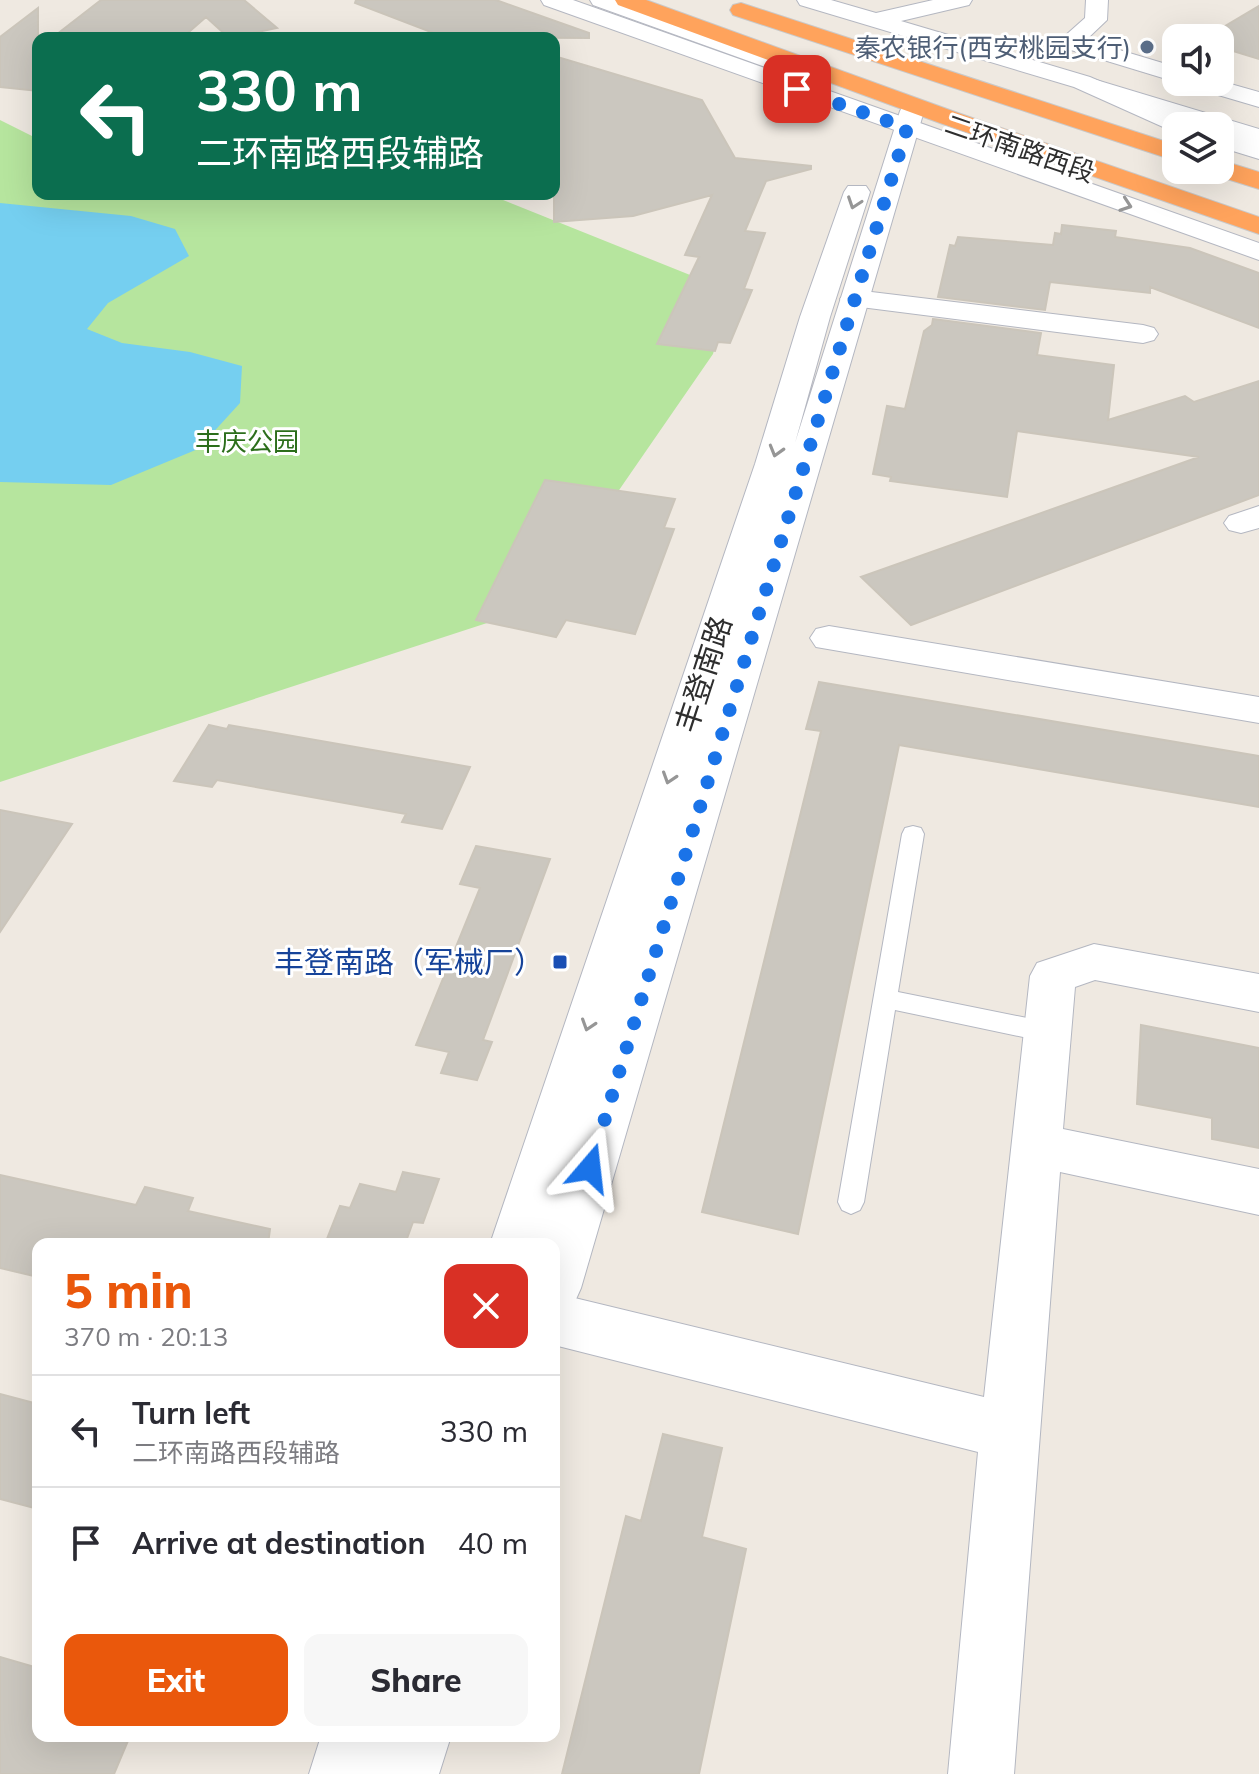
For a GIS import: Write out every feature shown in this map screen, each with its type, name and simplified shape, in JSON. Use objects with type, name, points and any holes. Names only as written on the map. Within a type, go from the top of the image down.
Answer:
[{"type":"highway","points":[[626,0],[1259,228]]},
{"type":"highway","name":"二环南路西段","points":[[666,0],[808,51],[1259,201]]},
{"type":"highway","name":"二环南路西段","points":[[713,0],[1162,148]]},
{"type":"highway","points":[[764,0],[1162,132]]},
{"type":"highway","points":[[1234,156],[1259,164]]},
{"type":"highway","points":[[1234,173],[1259,181]]},
{"type":"street","points":[[552,0],[897,115],[1259,252]]},
{"type":"street","name":"二环南路西段","points":[[601,0],[897,115],[1259,228]]},
{"type":"street","points":[[808,0],[1259,137]]},
{"type":"street","points":[[873,21],[961,0]]},
{"type":"street","points":[[1097,0],[1096,20],[1069,42],[1162,71]]},
{"type":"street","points":[[1082,82],[1162,118]]},
{"type":"street","points":[[1234,92],[1259,100]]},
{"type":"street","name":"丰登南路","points":[[560,1268],[855,299],[897,115]]},
{"type":"street","name":"丰登南路","points":[[518,1238],[772,464],[815,317],[897,115]]},
{"type":"street","points":[[1234,143],[1259,151]]},
{"type":"street","points":[[855,299],[1143,334]]},
{"type":"street","points":[[829,638],[1259,710]]},
{"type":"street","points":[[981,1774],[1009,1431],[1053,976],[1094,962],[1259,993]]},
{"type":"street","points":[[1036,1145],[1259,1192]]},
{"type":"street","points":[[560,1320],[1009,1431]]},
{"type":"street","points":[[342,1774],[352,1742]]},
{"type":"street","points":[[406,1774],[416,1742]]},
{"type":"lane","points":[[851,1202],[913,834]]},
{"type":"lane","points":[[884,998],[1047,1032]]},
{"type":"green space","name":"丰庆公园","points":[[0,120],[32,136],[32,200],[503,200],[730,291],[713,354],[539,606],[0,782]]},
{"type":"water","points":[[0,203],[131,216],[175,229],[189,256],[108,303],[87,329],[122,343],[190,352],[242,366],[240,403],[198,449],[111,485],[0,482]]},
{"type":"building","points":[[101,0],[244,0],[277,28],[258,32],[222,32],[206,17],[189,32],[60,32]]},
{"type":"building","points":[[356,0],[496,0],[589,33],[589,38],[560,38],[560,32],[431,32],[355,3]]},
{"type":"building","points":[[1259,6],[1259,59],[1234,51],[1234,24],[1229,24]]},
{"type":"building","points":[[38,8],[38,32],[32,32],[32,90],[0,87],[0,37]]},
{"type":"building","points":[[560,58],[702,100],[735,158],[811,166],[811,169],[766,181],[745,231],[765,233],[744,289],[752,290],[730,343],[718,342],[715,351],[657,344],[699,257],[685,255],[712,195],[633,216],[554,222],[554,200],[560,200]]},
{"type":"building","points":[[1062,225],[1116,231],[1115,237],[1190,248],[1259,273],[1259,328],[1150,287],[1150,293],[1050,282],[1045,310],[938,297],[950,245],[955,246],[958,237],[1053,245],[1055,233],[1061,234]]},
{"type":"building","points":[[933,319],[1041,333],[1037,355],[1114,365],[1108,420],[1185,396],[1194,402],[1259,381],[1259,495],[911,625],[861,577],[1199,457],[1017,431],[1007,497],[890,481],[891,477],[873,474],[887,406],[905,409],[924,331],[932,325]]},
{"type":"building","points":[[545,480],[675,499],[664,528],[674,529],[635,634],[566,620],[556,637],[476,620]]},
{"type":"building","points":[[819,682],[1259,756],[1259,807],[899,745],[798,1234],[702,1212],[821,731],[806,729]]},
{"type":"building","points":[[209,725],[227,729],[229,725],[470,767],[442,829],[402,822],[406,814],[217,780],[212,787],[174,781]]},
{"type":"building","points":[[0,810],[72,824],[0,932]]},
{"type":"building","points":[[476,846],[550,859],[483,1040],[492,1042],[477,1080],[441,1073],[449,1052],[416,1045],[480,888],[460,884]]},
{"type":"building","points":[[1141,1025],[1259,1048],[1259,1148],[1212,1139],[1212,1118],[1137,1104]]},
{"type":"building","points":[[403,1172],[439,1179],[423,1223],[413,1222],[407,1238],[327,1238],[340,1206],[350,1208],[360,1184],[396,1192]]},
{"type":"building","points":[[0,1175],[136,1205],[145,1187],[193,1198],[188,1211],[270,1229],[269,1238],[32,1238],[32,1276],[0,1268]]},
{"type":"building","points":[[0,1394],[32,1402],[32,1507],[0,1499]]},
{"type":"building","points":[[663,1434],[722,1448],[702,1537],[746,1549],[699,1774],[562,1774],[626,1516],[641,1521]]},
{"type":"building","points":[[0,1657],[32,1666],[32,1742],[127,1742],[114,1774],[0,1774]]},
{"type":"place","name":"秦农银行(西安桃园支行)","points":[[1147,47]]},
{"type":"place","name":"丰登南路（军械厂）","points":[[560,962]]},
{"type":"route","points":[[590,1168],[907,128],[797,89]]}]
